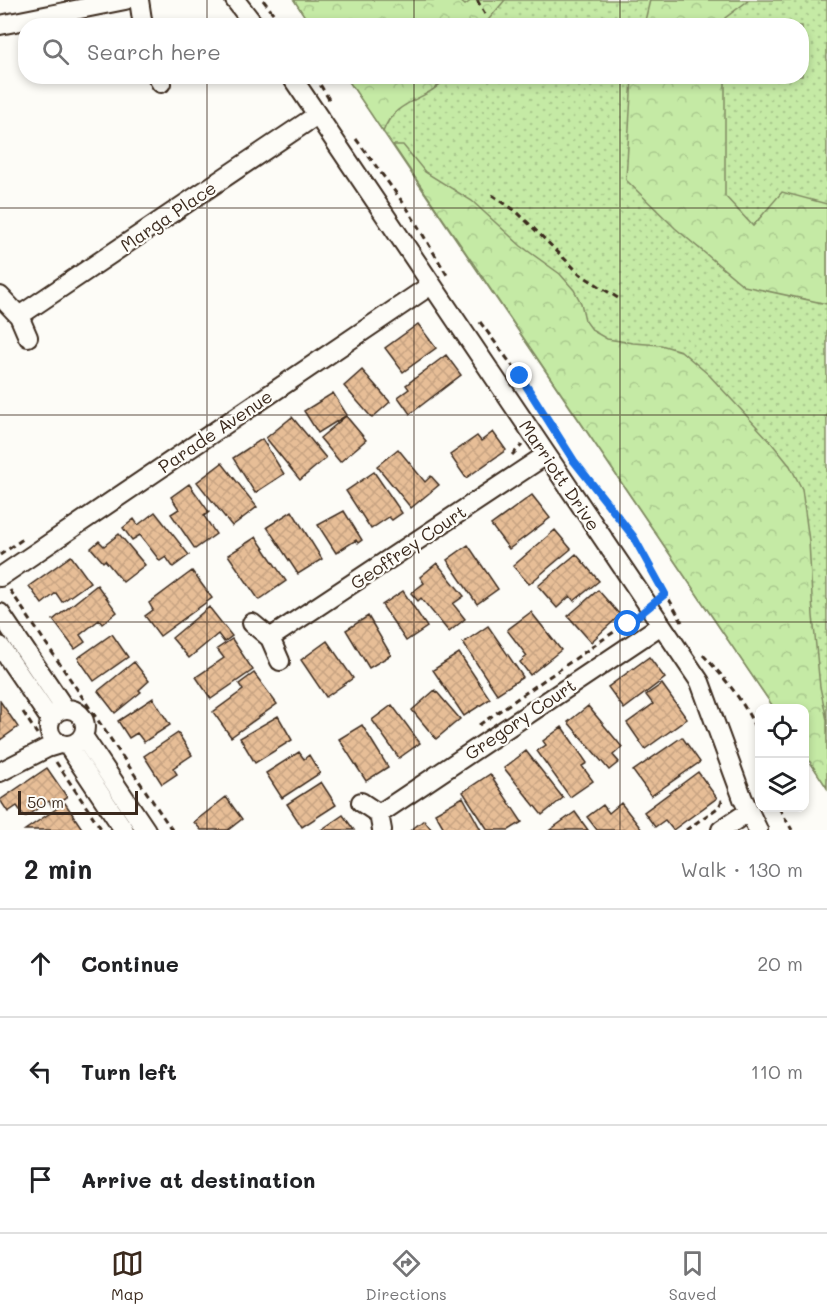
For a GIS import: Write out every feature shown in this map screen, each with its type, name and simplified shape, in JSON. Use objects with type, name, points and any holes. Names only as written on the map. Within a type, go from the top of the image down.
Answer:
[{"type":"street","points":[[35,18],[125,0]]},
{"type":"street","points":[[139,0],[142,18]]},
{"type":"street","points":[[235,0],[249,18]]},
{"type":"street","points":[[0,25],[18,21]]},
{"type":"street","name":"Marriott Drive","points":[[296,84],[704,692],[748,812],[758,830]]},
{"type":"street","name":"Marga Place","points":[[19,316],[317,115]]},
{"type":"street","name":"Parade Avenue","points":[[0,577],[431,285]]},
{"type":"street","points":[[0,296],[19,316],[28,337]]},
{"type":"street","name":"Geoffrey Court","points":[[270,638],[546,455]]},
{"type":"street","points":[[0,613],[54,719],[52,738],[70,742],[146,830]]},
{"type":"street","points":[[252,623],[270,638],[280,661]]},
{"type":"street","name":"Gregory Court","points":[[380,822],[661,625]]},
{"type":"street","points":[[0,646],[54,719]]},
{"type":"street","points":[[76,711],[84,720],[85,731],[70,742],[47,748],[4,769],[54,719],[76,711]]},
{"type":"street","points":[[70,742],[124,830]]},
{"type":"street","points":[[361,802],[380,822]]},
{"type":"street","points":[[721,830],[748,812]]},
{"type":"path","points":[[263,0],[277,18]]},
{"type":"path","points":[[477,0],[486,16]]},
{"type":"path","points":[[320,84],[330,101]]},
{"type":"path","points":[[355,137],[403,201],[447,275]]},
{"type":"path","points":[[492,195],[523,217],[580,274],[621,300]]},
{"type":"path","points":[[478,321],[520,376],[574,461],[633,536],[684,625]]},
{"type":"path","points":[[0,577],[172,830]]},
{"type":"path","points":[[473,728],[628,624],[648,606]]},
{"type":"path","points":[[703,654],[739,699],[755,733]]},
{"type":"path","points":[[686,830],[719,807],[724,796],[740,790]]},
{"type":"path","points":[[781,812],[792,830]]},
{"type":"green space","points":[[294,0],[827,0],[827,788],[809,760],[809,704],[771,704],[351,84],[809,84],[809,18],[306,18]]},
{"type":"green space","points":[[294,0],[459,0],[465,5],[472,0],[505,0],[490,18],[306,18]]},
{"type":"green space","points":[[650,0],[749,0],[725,18],[646,18]]},
{"type":"green space","points":[[351,84],[440,84],[403,106],[388,121],[383,132]]},
{"type":"green space","points":[[632,84],[725,84],[725,196],[753,226],[782,192],[827,204],[827,304],[744,286],[675,228],[626,180]]},
{"type":"green space","points":[[393,145],[403,145],[425,172],[472,201],[521,246],[560,274],[574,290],[581,303],[585,320],[593,331],[607,339],[661,345],[681,351],[709,375],[790,466],[802,489],[809,541],[820,687],[827,720],[827,788],[809,760],[809,704],[771,704]]},
{"type":"building","points":[[418,324],[436,348],[403,372],[385,348]]},
{"type":"building","points":[[446,355],[461,375],[410,414],[398,397],[409,389],[406,385]]},
{"type":"building","points":[[362,370],[390,402],[372,418],[344,386]]},
{"type":"building","points":[[333,393],[347,415],[318,433],[304,411]]},
{"type":"building","points":[[346,416],[366,440],[340,462],[320,438]]},
{"type":"building","points":[[292,417],[326,458],[300,480],[266,438]]},
{"type":"building","points":[[493,432],[506,450],[466,478],[450,455],[477,436],[481,441]]},
{"type":"building","points":[[262,439],[284,474],[255,493],[233,458]]},
{"type":"building","points":[[398,449],[425,482],[431,476],[439,485],[411,508],[377,466]]},
{"type":"building","points":[[222,463],[257,507],[232,526],[197,482]]},
{"type":"building","points":[[374,472],[402,513],[392,520],[389,517],[371,529],[346,491]]},
{"type":"building","points":[[189,484],[209,512],[204,516],[216,534],[195,549],[171,514],[179,509],[171,497]]},
{"type":"building","points":[[532,495],[550,518],[509,549],[491,525]]},
{"type":"building","points":[[292,511],[322,559],[298,574],[267,527]]},
{"type":"building","points":[[344,511],[362,540],[358,543],[356,540],[336,553],[318,525]]},
{"type":"building","points":[[155,512],[189,555],[173,567],[166,557],[160,561],[140,535],[132,540],[123,528],[134,519],[138,525]]},
{"type":"building","points":[[555,530],[571,549],[529,584],[513,566]]},
{"type":"building","points":[[119,534],[145,565],[123,582],[105,560],[103,562],[91,548],[99,541],[104,546]]},
{"type":"building","points":[[256,537],[286,581],[259,600],[228,555]]},
{"type":"building","points":[[468,545],[498,589],[477,604],[447,560]]},
{"type":"building","points":[[576,554],[599,581],[574,601],[570,596],[557,608],[538,586]]},
{"type":"building","points":[[71,556],[90,582],[62,602],[56,593],[42,604],[29,586]]},
{"type":"building","points":[[437,563],[464,596],[453,604],[465,619],[449,632],[421,598],[418,601],[411,593],[424,583],[420,577]]},
{"type":"building","points":[[192,571],[212,598],[160,636],[145,616],[153,610],[149,603]]},
{"type":"building","points":[[97,585],[117,612],[102,624],[99,620],[80,635],[85,642],[75,649],[53,620]]},
{"type":"building","points":[[598,590],[620,615],[591,642],[568,616]]},
{"type":"building","points":[[403,591],[427,627],[406,641],[382,605]]},
{"type":"building","points":[[209,607],[232,636],[224,642],[218,634],[189,658],[172,638]]},
{"type":"building","points":[[531,612],[561,650],[530,675],[520,662],[527,656],[507,630]]},
{"type":"building","points":[[368,616],[391,655],[369,668],[346,630]]},
{"type":"building","points":[[488,626],[523,677],[497,694],[463,643]]},
{"type":"building","points":[[112,634],[128,657],[94,681],[78,658]]},
{"type":"building","points":[[232,639],[253,670],[211,699],[196,677],[224,658],[217,649]]},
{"type":"building","points":[[327,641],[353,678],[326,697],[301,660]]},
{"type":"building","points":[[459,653],[490,699],[464,716],[433,670]]},
{"type":"building","points":[[649,657],[665,678],[624,709],[608,687]]},
{"type":"building","points":[[134,662],[149,681],[139,690],[141,692],[115,713],[98,691]]},
{"type":"building","points":[[254,673],[277,704],[231,737],[213,712],[243,690],[239,684]]},
{"type":"building","points":[[662,684],[687,719],[645,749],[627,723],[653,704],[646,695]]},
{"type":"building","points":[[435,690],[460,719],[436,739],[412,710]]},
{"type":"building","points":[[153,698],[170,725],[144,742],[137,733],[129,738],[118,721]]},
{"type":"building","points":[[0,701],[18,727],[0,740]]},
{"type":"building","points":[[392,705],[420,743],[399,758],[372,720]]},
{"type":"building","points":[[588,706],[622,747],[613,755],[619,762],[609,770],[568,722]]},
{"type":"building","points":[[278,716],[292,740],[255,763],[240,738]]},
{"type":"building","points":[[362,725],[388,767],[366,781],[339,739]]},
{"type":"building","points":[[562,727],[587,763],[582,766],[593,781],[570,797],[537,751],[546,745],[543,741]]},
{"type":"building","points":[[178,733],[192,755],[173,768],[177,774],[162,784],[144,756]]},
{"type":"building","points":[[682,737],[700,762],[651,796],[633,771]]},
{"type":"building","points":[[526,751],[563,798],[542,815],[504,768]]},
{"type":"building","points":[[299,752],[304,759],[309,755],[320,773],[282,798],[266,773]]},
{"type":"building","points":[[47,768],[67,797],[52,807],[49,801],[25,817],[17,806],[8,812],[0,800]]},
{"type":"building","points":[[698,772],[717,798],[673,830],[665,820],[655,827],[644,812]]},
{"type":"building","points":[[490,774],[522,822],[509,830],[488,830],[463,792]]},
{"type":"building","points":[[321,782],[336,805],[302,827],[287,804]]},
{"type":"building","points":[[226,797],[242,819],[228,830],[201,830],[194,822]]},
{"type":"building","points":[[463,797],[481,830],[445,830],[435,813]]},
{"type":"building","points":[[65,803],[83,830],[25,830]]},
{"type":"building","points":[[621,803],[642,830],[597,830],[587,817],[603,805],[609,813]]},
{"type":"building","points":[[575,812],[588,830],[550,830]]},
{"type":"building","points":[[343,815],[354,830],[321,830]]},
{"type":"building","points":[[424,820],[432,830],[411,830]]},
{"type":"route","points":[[520,376],[574,461],[633,536],[665,594],[628,624]]}]
